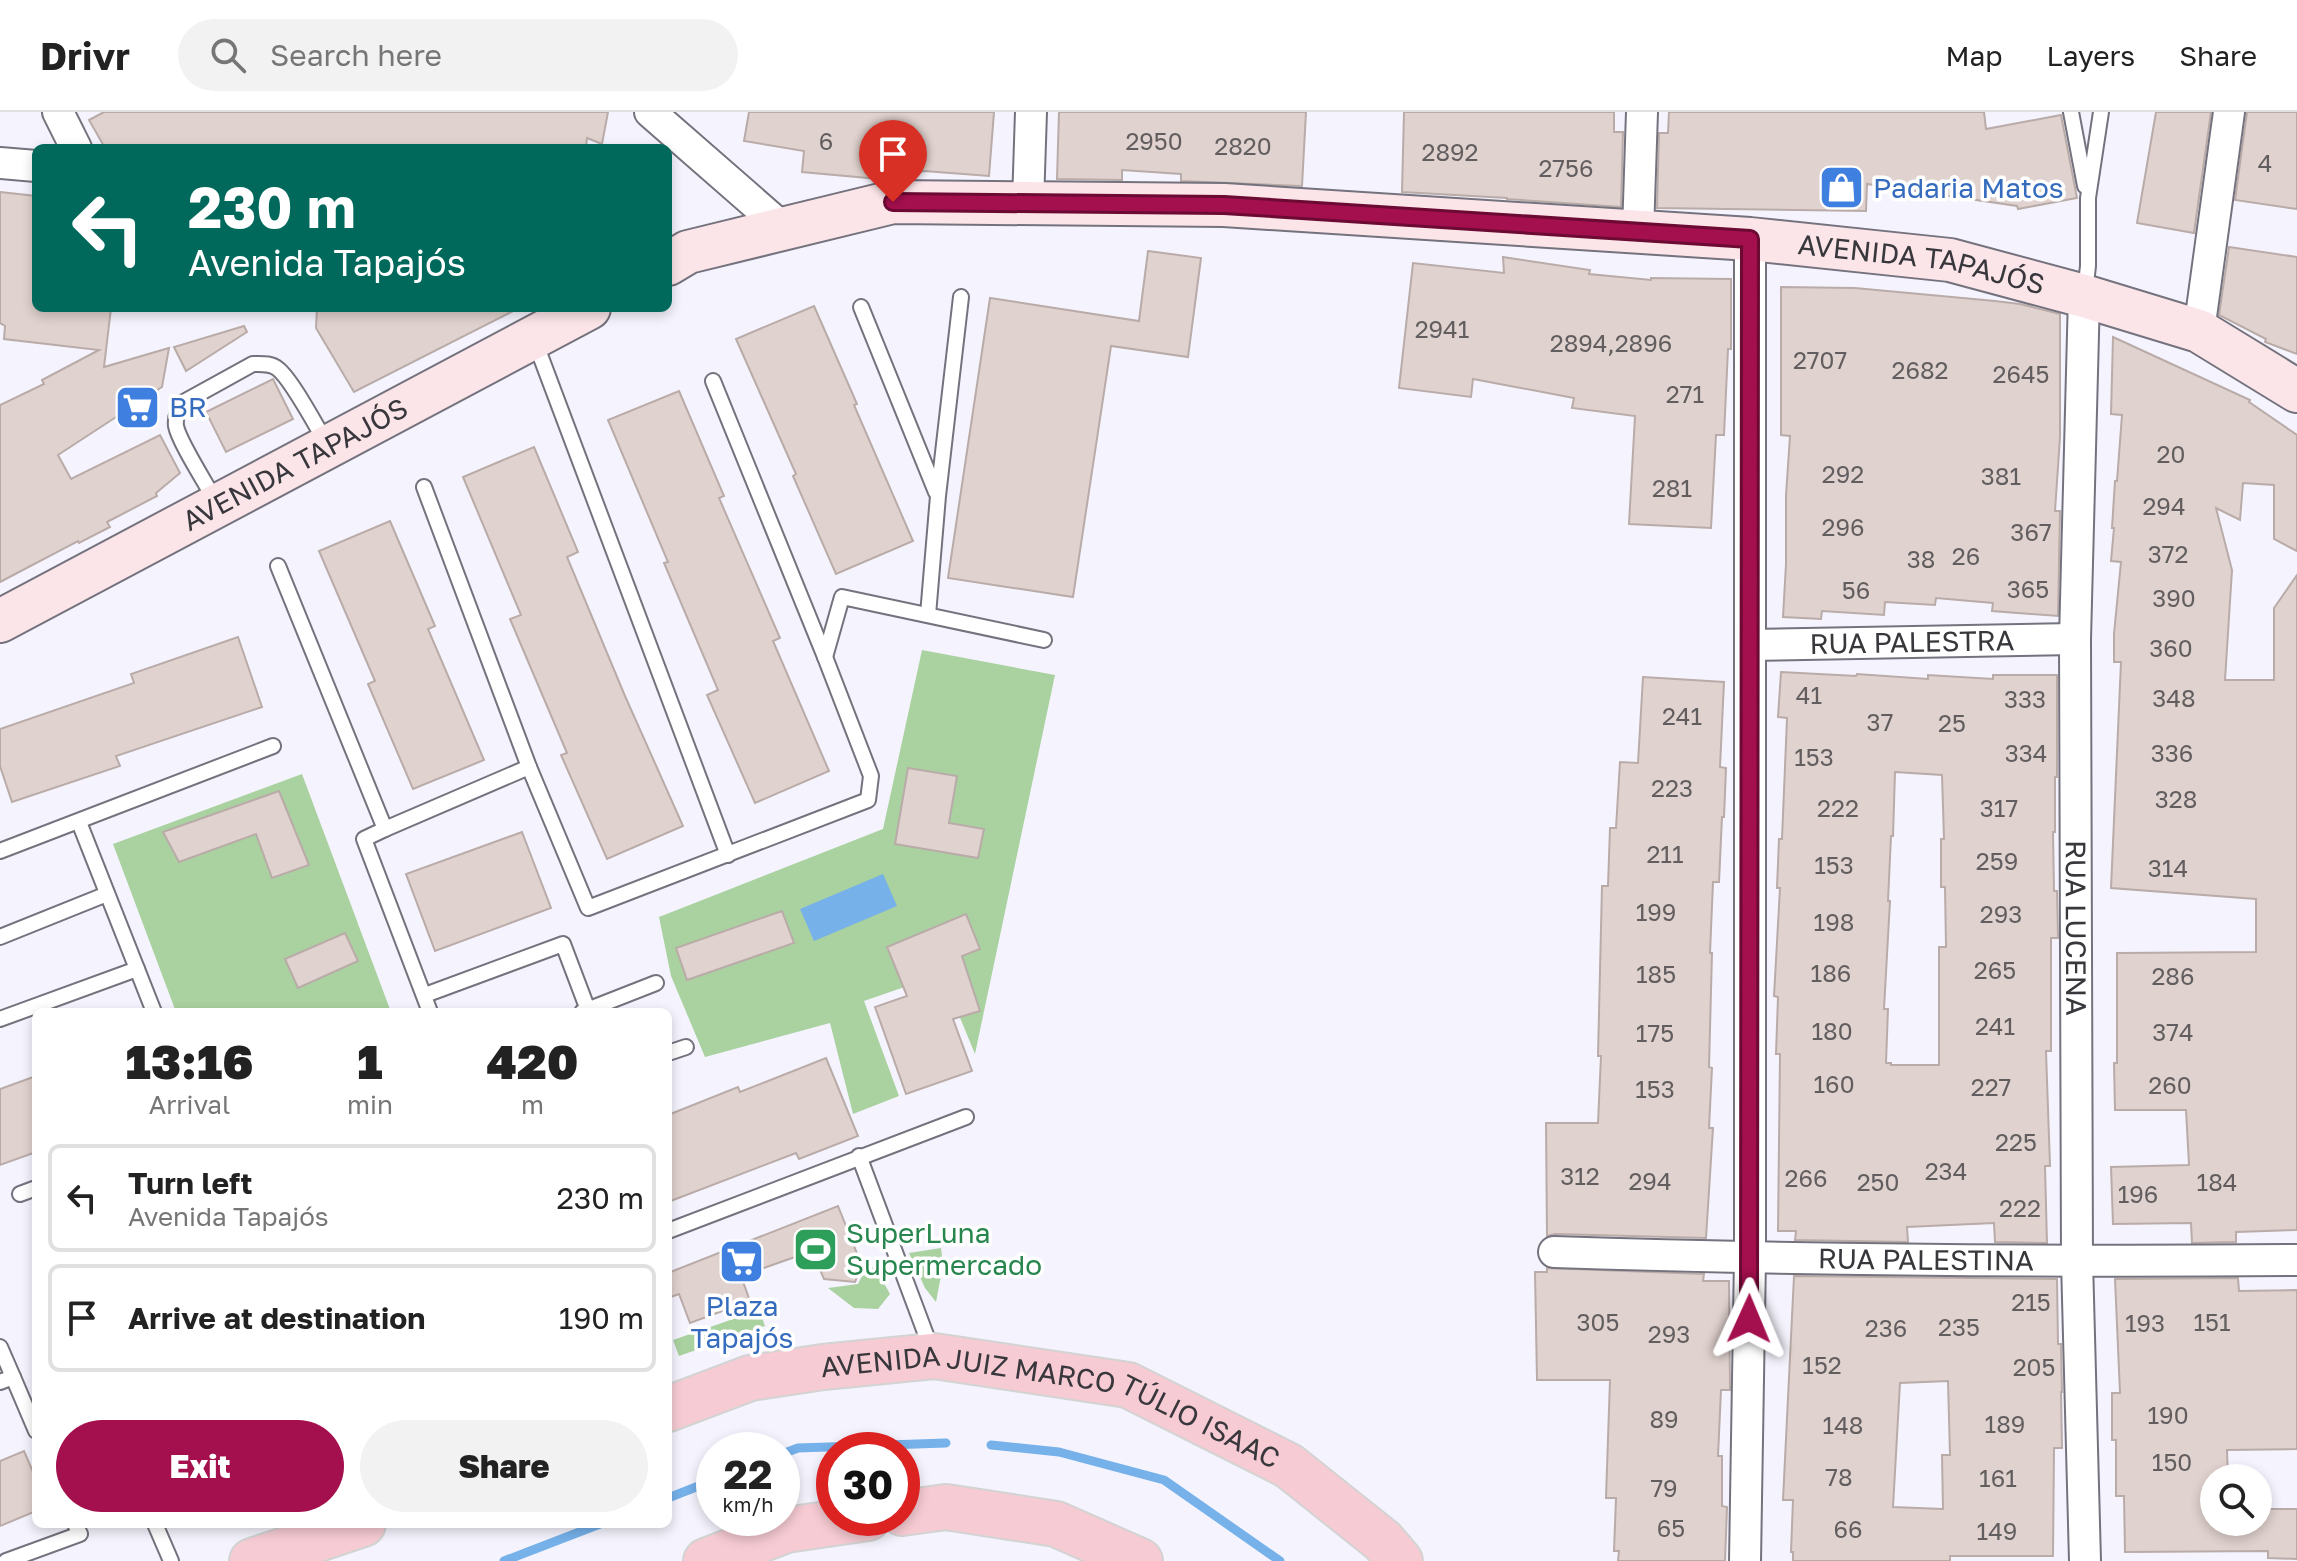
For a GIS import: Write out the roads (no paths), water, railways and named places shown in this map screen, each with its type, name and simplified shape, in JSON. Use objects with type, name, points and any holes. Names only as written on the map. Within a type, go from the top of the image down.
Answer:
[{"type":"main road","name":"AVENIDA TAPAJÓS","points":[[672,262],[688,252],[893,202],[1224,205],[1750,239],[1950,260],[2084,296],[2199,331],[2297,391]]},
{"type":"main road","name":"AVENIDA TAPAJÓS","points":[[0,621],[582,312]]},
{"type":"main road","name":"AVENIDA JUIZ MARCO TÚLIO ISAAC","points":[[672,1407],[750,1378],[934,1356],[1128,1385],[1289,1466],[1383,1541],[1400,1561]]},
{"type":"main road","points":[[920,1511],[946,1507],[1056,1524],[1140,1561]]},
{"type":"main road","points":[[706,1561],[786,1530],[816,1526]]},
{"type":"main road","points":[[252,1561],[351,1528]]},
{"type":"street","points":[[58,112],[74,144]]},
{"type":"street","points":[[650,112],[784,229]]},
{"type":"street","points":[[1028,203],[1031,112]]},
{"type":"street","points":[[1638,232],[1642,112]]},
{"type":"street","points":[[2199,331],[2229,112]]},
{"type":"street","points":[[0,163],[32,166]]},
{"type":"street","points":[[672,235],[730,242]]},
{"type":"street","points":[[1745,1561],[1750,1258],[1750,239]]},
{"type":"street","name":"RUA LUCENA","points":[[2084,296],[2075,639],[2077,1261],[2085,1561]]},
{"type":"street","name":"RUA PALESTRA","points":[[1750,645],[2075,639]]},
{"type":"street","name":"RUA PALESTINA","points":[[1554,1252],[1750,1258],[2297,1260]]},
{"type":"lane","points":[[2071,112],[2088,198]]},
{"type":"lane","points":[[2084,296],[2088,266],[2088,198],[2101,112]]},
{"type":"lane","points":[[928,615],[961,297]]},
{"type":"lane","points":[[861,307],[938,496]]},
{"type":"lane","points":[[534,339],[728,855]]},
{"type":"lane","points":[[219,506],[181,437],[176,425],[178,409],[184,402],[253,364],[276,367],[285,376],[329,447]]},
{"type":"lane","points":[[424,487],[529,767],[588,908],[868,800],[871,776],[713,381]]},
{"type":"lane","points":[[278,566],[385,829]]},
{"type":"lane","points":[[825,657],[842,597],[1044,640]]},
{"type":"lane","points":[[0,851],[273,746]]},
{"type":"lane","points":[[429,1008],[364,839],[529,767]]},
{"type":"lane","points":[[79,822],[152,1008]]},
{"type":"lane","points":[[0,937],[107,894]]},
{"type":"lane","points":[[425,995],[563,944],[584,1008]]},
{"type":"lane","points":[[0,1019],[137,969]]},
{"type":"lane","points":[[593,1008],[656,983]]},
{"type":"lane","points":[[672,1052],[686,1047]]},
{"type":"lane","points":[[672,1229],[966,1117]]},
{"type":"lane","points":[[859,1156],[934,1356]]},
{"type":"lane","points":[[20,1194],[32,1190]]},
{"type":"lane","points":[[0,1347],[6,1379],[32,1424]]},
{"type":"lane","points":[[6,1561],[80,1534],[77,1528]]},
{"type":"lane","points":[[157,1528],[171,1561]]},
{"type":"water","points":[[883,874],[897,906],[814,941],[800,909]]},
{"type":"waterway","points":[[800,1448],[946,1443]]},
{"type":"waterway","points":[[991,1445],[1059,1452],[1164,1480],[1280,1561]]},
{"type":"waterway","points":[[672,1496],[696,1487]]},
{"type":"waterway","points":[[504,1561],[590,1528]]},
{"type":"place","name":"Padaria Matos","points":[[1842,188]]},
{"type":"place","name":"BR","points":[[138,407]]},
{"type":"place","name":"SuperLuna Supermercado","points":[[815,1249]]},
{"type":"place","name":"Plaza Tapajós","points":[[742,1261]]}]
